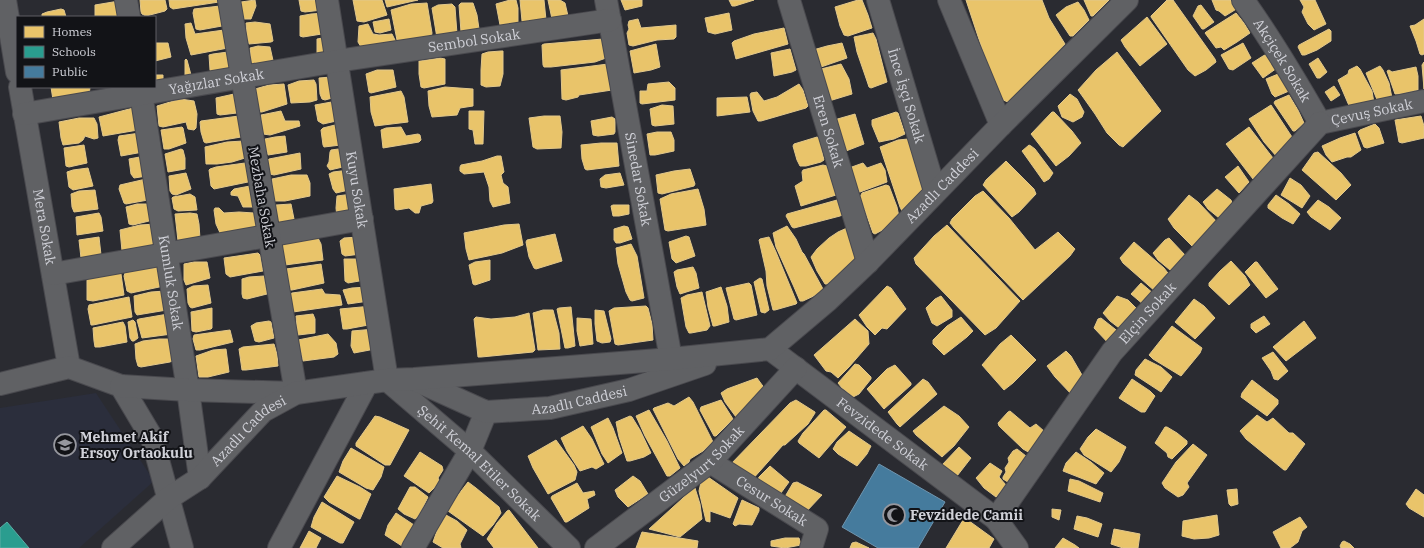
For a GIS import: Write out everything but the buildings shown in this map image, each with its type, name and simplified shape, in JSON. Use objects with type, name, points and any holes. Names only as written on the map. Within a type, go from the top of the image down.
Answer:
[{"type":"street","points":[[4,0],[16,66]]},
{"type":"street","points":[[126,0],[129,16]]},
{"type":"street","name":"Mezbaha Sokak","points":[[229,0],[296,393]]},
{"type":"street","name":"Kuyu Sokak","points":[[328,0],[362,219],[377,381]]},
{"type":"street","name":"Eren Sokak","points":[[789,0],[868,262]]},
{"type":"street","name":"İnce İşçi Sokak","points":[[878,0],[936,191]]},
{"type":"street","points":[[949,0],[1000,125]]},
{"type":"street","name":"Azadlı Caddesi","points":[[113,548],[169,498],[200,478],[263,411],[296,393],[377,381],[671,359],[770,349],[828,300],[868,262],[1000,125],[1127,0]]},
{"type":"street","name":"Akçiçek Sokak","points":[[1243,0],[1278,52],[1320,123]]},
{"type":"street","name":"Sembol Sokak","points":[[337,61],[608,10]]},
{"type":"street","name":"Sinedar Sokak","points":[[608,10],[671,359]]},
{"type":"street","name":"Yağızlar Sokak","points":[[24,114],[141,91],[242,77],[337,61]]},
{"type":"street","name":"Mera Sokak","points":[[20,88],[69,367]]},
{"type":"street","name":"Kumluk Sokak","points":[[141,91],[188,390],[200,478]]},
{"type":"street","name":"Çevuş Sokak","points":[[1320,123],[1359,113],[1424,101]]},
{"type":"street","name":"Elçin Sokak","points":[[996,519],[1112,352],[1320,123]]},
{"type":"street","points":[[53,274],[362,219]]},
{"type":"street","name":"Fevzidede Sokak","points":[[770,349],[996,519],[1017,548]]},
{"type":"street","name":"Azadlı Caddesi","points":[[414,379],[486,412],[550,408],[622,392],[745,351]]},
{"type":"street","points":[[0,384],[69,367],[121,386],[188,390],[296,393]]},
{"type":"street","name":"Güzelyurt Sokak","points":[[596,548],[710,462],[796,368]]},
{"type":"street","points":[[279,548],[377,381]]},
{"type":"street","name":"Şehit Kemal Etiler Sokak","points":[[377,381],[470,451],[569,548]]},
{"type":"street","points":[[121,386],[152,438],[182,548]]},
{"type":"street","points":[[413,548],[470,451],[486,412]]},
{"type":"street","name":"Cesur Sokak","points":[[710,462],[817,529],[810,548]]},
{"type":"shaded area","name":"Mehmet Akif Ersoy Ortaokulu","points":[[96,393],[154,481],[79,548],[0,548],[0,408]]},
{"type":"place","name":"Mehmet Akif Ersoy Ortaokulu","points":[[65,445]]},
{"type":"place","name":"Fevzidede Camii","points":[[894,515]]}]
